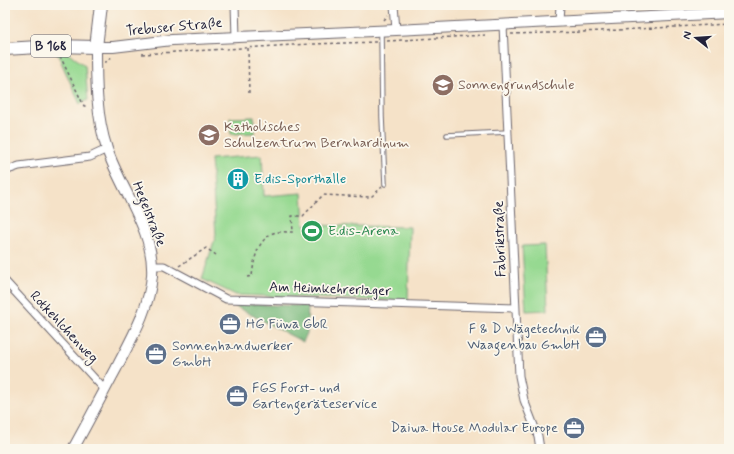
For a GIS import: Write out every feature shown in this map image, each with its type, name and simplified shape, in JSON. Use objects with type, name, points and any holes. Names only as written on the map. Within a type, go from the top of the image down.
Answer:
[{"type":"main road","points":[[96,47],[101,5]]},
{"type":"main road","name":"Trebuser Straße","points":[[5,49],[55,46],[96,47]]},
{"type":"street","points":[[235,5],[236,37]]},
{"type":"street","points":[[394,5],[396,30]]},
{"type":"street","points":[[559,22],[560,5]]},
{"type":"street","name":"Trebuser Straße","points":[[96,47],[113,47],[172,40],[247,36],[396,30],[504,29],[559,22],[729,13]]},
{"type":"street","name":"Fabrikstraße","points":[[504,29],[521,389],[538,436],[540,449]]},
{"type":"street","name":"Hegelstraße","points":[[73,449],[133,336],[144,312],[148,297],[152,266],[149,244],[115,170],[103,134],[98,106],[96,47]]},
{"type":"street","points":[[5,171],[19,166],[90,157],[107,149]]},
{"type":"street","name":"Am Heimkehrerlager","points":[[152,266],[164,266],[226,299],[516,308]]},
{"type":"street","name":"Rotkehlchenweg","points":[[5,281],[105,390]]},
{"type":"lane","points":[[381,31],[382,117],[385,184]]},
{"type":"lane","points":[[447,135],[508,132]]},
{"type":"path","points":[[504,29],[582,32],[729,24]]},
{"type":"path","points":[[137,54],[311,44],[381,42],[485,35]]},
{"type":"path","points":[[247,36],[249,94]]},
{"type":"path","points":[[59,52],[84,106],[98,106]]},
{"type":"path","points":[[106,62],[110,58],[116,56]]},
{"type":"path","points":[[247,277],[252,276],[255,256],[266,239],[272,234],[292,232],[292,216],[303,216],[323,196],[371,197],[385,184]]},
{"type":"path","points":[[172,271],[206,248],[216,255]]},
{"type":"green space","points":[[57,53],[70,54],[85,66],[88,100],[80,104]]},
{"type":"green space","points":[[254,117],[255,133],[231,134],[230,118]]},
{"type":"green space","name":"E.dis-Arena","points":[[262,155],[264,196],[302,193],[304,225],[410,227],[408,301],[236,295],[202,279],[216,235],[211,159]]},
{"type":"green space","points":[[545,245],[548,310],[526,311],[522,246]]},
{"type":"green space","points":[[231,304],[308,306],[307,333],[303,342]]},
{"type":"place","name":"Sonnengrundschule","points":[[443,85]]},
{"type":"place","name":"Katholisches Schulzentrum Bernhardinum","points":[[209,135]]},
{"type":"place","name":"E.dis-Sporthalle","points":[[238,179]]},
{"type":"place","name":"E.dis-Arena","points":[[312,231]]},
{"type":"place","name":"HG Füwa GbR","points":[[230,324]]},
{"type":"place","name":"F & D Wägetechnik Waagenbau GmbH","points":[[596,337]]},
{"type":"place","name":"Sonnenhandwerker GmbH","points":[[156,354]]},
{"type":"place","name":"FGS Forst- und Gartengeräteservice","points":[[237,396]]},
{"type":"place","name":"Daiwa House Modular Europe","points":[[574,428]]}]
